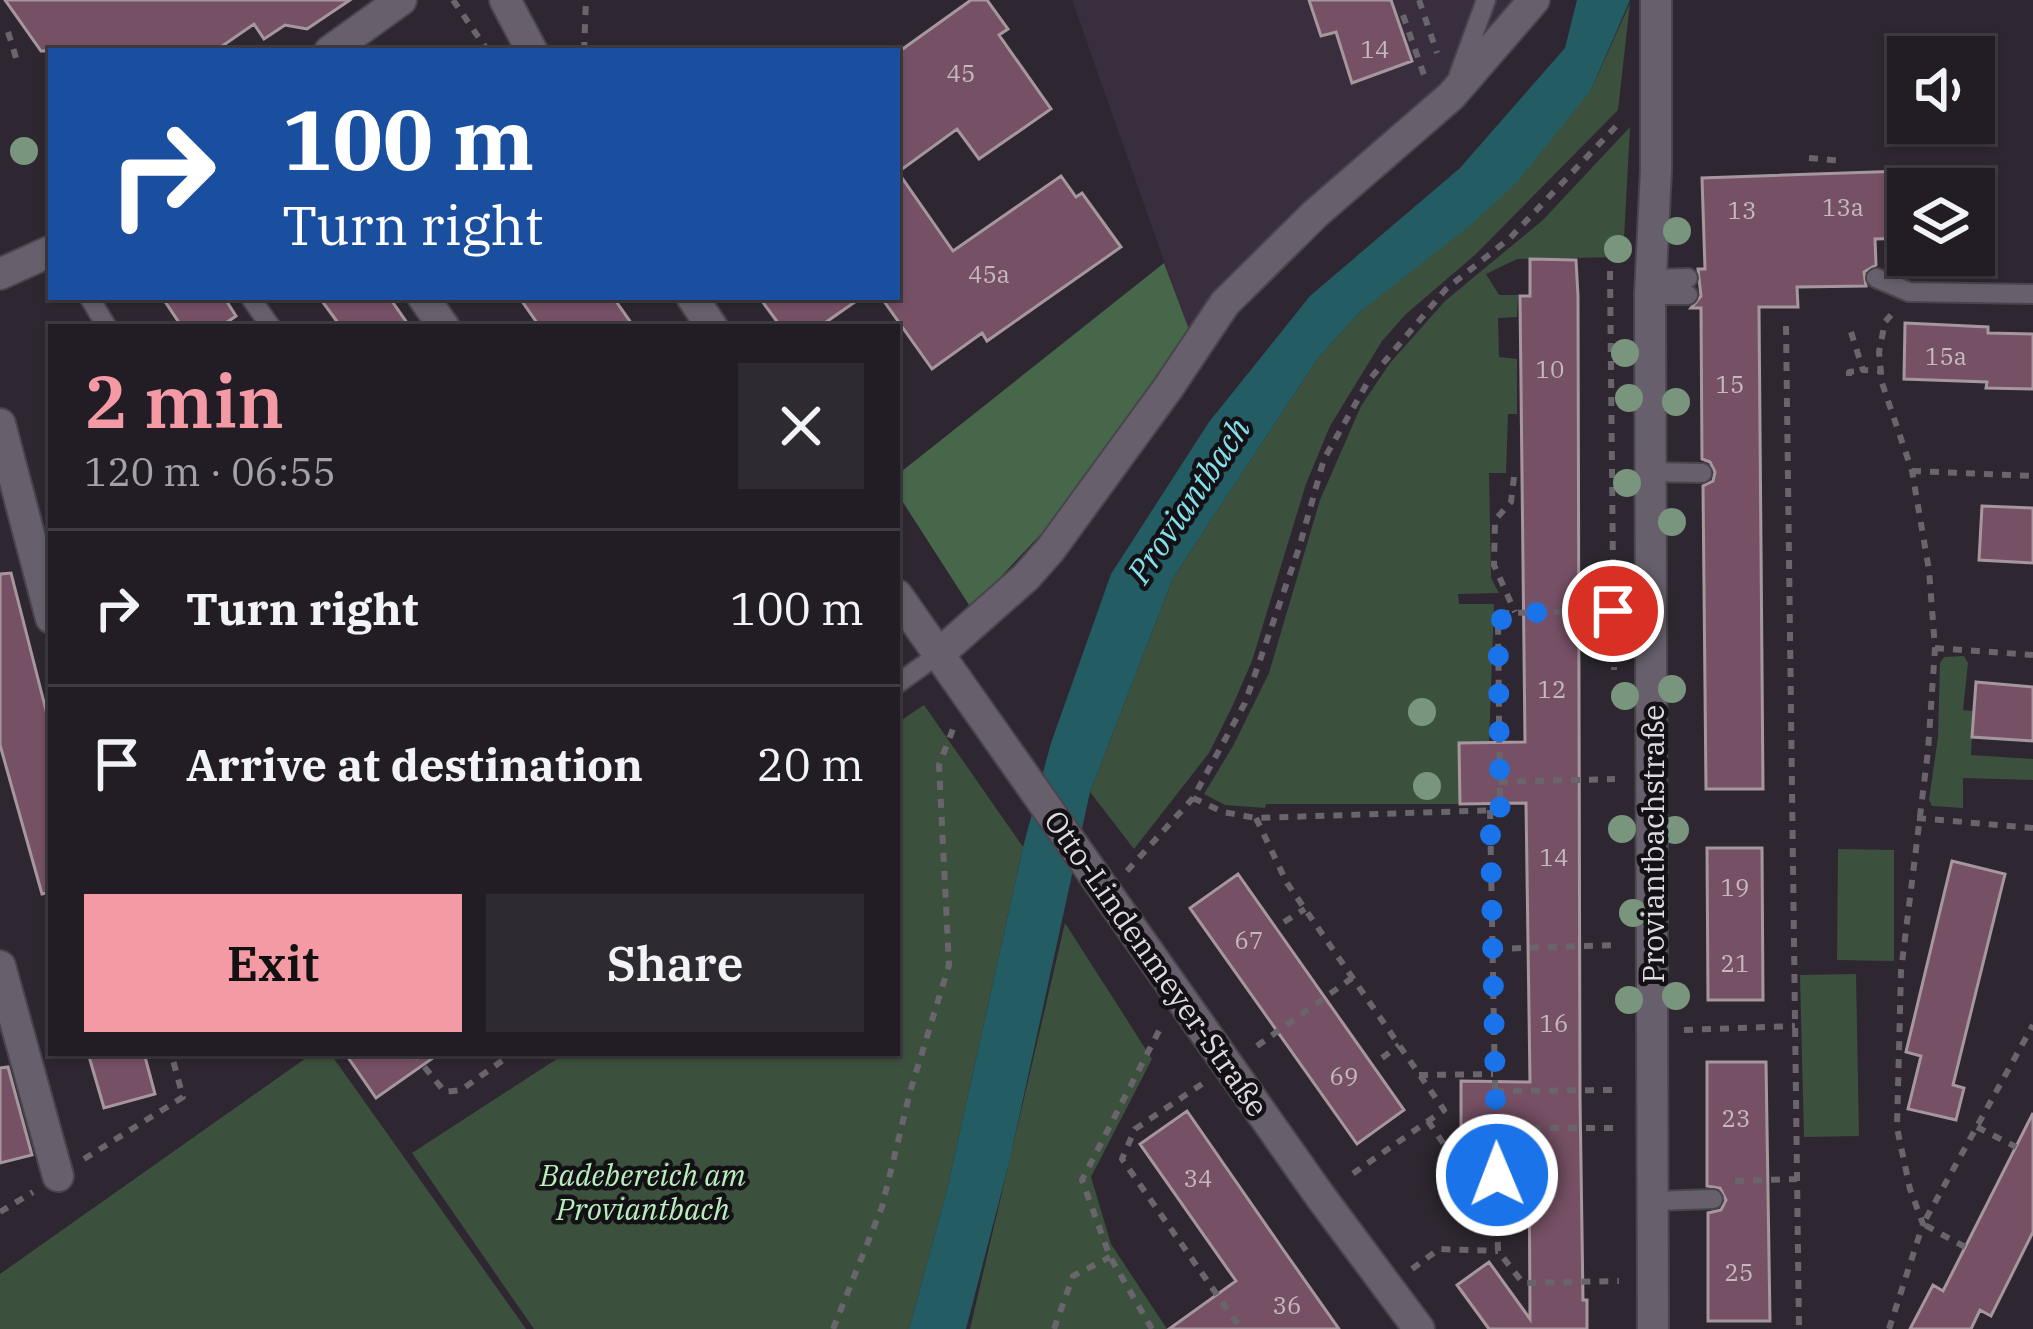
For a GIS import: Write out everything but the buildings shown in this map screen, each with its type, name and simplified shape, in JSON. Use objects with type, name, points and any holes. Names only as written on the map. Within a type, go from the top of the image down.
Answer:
[{"type":"street","points":[[334,48],[401,0]]},
{"type":"street","points":[[505,0],[530,48]]},
{"type":"street","points":[[939,654],[1026,577],[1049,550],[1225,302],[1315,214],[1451,96],[1534,0]]},
{"type":"street","name":"Proviantbachstraße","points":[[1653,1329],[1650,472],[1656,0]]},
{"type":"street","points":[[0,274],[48,252]]},
{"type":"street","points":[[0,424],[48,607]]},
{"type":"street","name":"Otto-Lindenmeyer-Straße","points":[[900,599],[1419,1329]]},
{"type":"street","points":[[0,966],[58,1176]]},
{"type":"lane","points":[[1451,96],[1486,0]]},
{"type":"lane","points":[[1876,278],[1910,292],[2033,295]]},
{"type":"lane","points":[[1651,287],[1688,287]]},
{"type":"lane","points":[[1650,472],[1702,473]]},
{"type":"lane","points":[[900,682],[939,654]]},
{"type":"lane","points":[[1653,1201],[1714,1199]]},
{"type":"path","points":[[453,0],[486,48]]},
{"type":"path","points":[[584,48],[586,0]]},
{"type":"path","points":[[1403,15],[1419,59]]},
{"type":"path","points":[[8,32],[18,64]]},
{"type":"path","points":[[570,43],[584,34]]},
{"type":"path","points":[[1111,897],[1193,797],[1245,703],[1299,548],[1324,459],[1369,380],[1446,290],[1510,238],[1627,115],[1656,112]]},
{"type":"path","points":[[1809,158],[1844,160]]},
{"type":"path","points":[[1910,292],[1885,322],[1879,352],[1912,471],[1935,648],[1928,751],[1901,971],[1897,1128],[1923,1224],[1965,1247]]},
{"type":"path","points":[[1786,326],[1799,1329]]},
{"type":"path","points":[[1851,332],[1863,370]]},
{"type":"path","points":[[1849,376],[1849,372],[1881,371]]},
{"type":"path","points":[[1912,471],[2033,476]]},
{"type":"path","points":[[1514,477],[1511,502],[1496,520],[1494,565],[1515,613]]},
{"type":"path","points":[[1193,797],[1223,812],[1256,818],[1500,810],[1498,623],[1508,613],[1613,611]]},
{"type":"path","points":[[1935,648],[2033,655]]},
{"type":"path","points":[[833,1329],[882,1207],[949,964],[939,765],[976,705]]},
{"type":"path","points":[[1499,782],[1615,779]]},
{"type":"path","points":[[1490,810],[1498,1251],[1523,1283],[1619,1281]]},
{"type":"path","points":[[1256,818],[1287,883],[1444,1110],[1320,1196]]},
{"type":"path","points":[[1917,818],[2033,828]]},
{"type":"path","points":[[1285,922],[1305,910]]},
{"type":"path","points":[[1492,949],[1617,945]]},
{"type":"path","points":[[1241,1329],[1122,1159],[1135,1130],[1352,977]]},
{"type":"path","points":[[1889,1329],[1923,1224],[2033,1025]]},
{"type":"path","points":[[1652,1031],[1795,1026]]},
{"type":"path","points":[[1152,1329],[1110,1257],[1082,1180],[1160,1029]]},
{"type":"path","points":[[1382,1058],[1399,1046]]},
{"type":"path","points":[[58,1176],[183,1096],[172,1056]]},
{"type":"path","points":[[415,1056],[445,1092],[461,1090],[509,1056]]},
{"type":"path","points":[[1419,1075],[1495,1074]]},
{"type":"path","points":[[1495,1091],[1618,1090]]},
{"type":"path","points":[[1428,1121],[1498,1222]]},
{"type":"path","points":[[1977,1127],[2016,1147]]},
{"type":"path","points":[[1496,1128],[1618,1128]]},
{"type":"path","points":[[1418,1264],[1439,1249],[1498,1251]]},
{"type":"path","points":[[1054,1329],[1073,1276],[1110,1257]]},
{"type":"shaded area","points":[[1072,0],[1534,0],[1194,346]]},
{"type":"green space","points":[[1630,3],[1618,110],[1476,254],[1406,314],[1382,341],[1330,426],[1306,484],[1252,661],[1232,707],[1209,753],[1134,849],[1090,792],[1173,578],[1318,358],[1591,90]]},
{"type":"green space","points":[[1630,127],[1623,257],[1517,259],[1486,274],[1499,295],[1518,295],[1517,317],[1498,318],[1499,357],[1517,359],[1517,414],[1508,414],[1506,473],[1489,473],[1491,578],[1499,593],[1458,594],[1459,604],[1494,604],[1489,743],[1460,804],[1266,804],[1265,808],[1225,805],[1204,794],[1269,673],[1320,500],[1361,406],[1390,363],[1445,301],[1543,220]]},
{"type":"green space","points":[[1164,263],[1191,335],[1061,513],[971,608],[900,498],[900,473]]},
{"type":"green space","points":[[1964,656],[1968,663],[1963,710],[1973,711],[1971,755],[2033,759],[2033,780],[1963,778],[1963,808],[1932,806],[1940,663],[1944,657]]},
{"type":"green space","name":"Badebereich am Proviantbach","points":[[924,705],[1023,847],[947,1190],[909,1329],[534,1329],[412,1153],[561,1056],[900,1056],[900,721]]},
{"type":"green space","points":[[1838,849],[1894,850],[1894,961],[1837,960]]},
{"type":"green space","points":[[1065,923],[1152,1059],[1091,1177],[1111,1244],[1167,1329],[970,1329]]},
{"type":"green space","points":[[1856,974],[1859,1136],[1804,1137],[1800,975]]},
{"type":"green space","points":[[309,1056],[332,1056],[526,1329],[0,1329],[0,1274]]},
{"type":"water","name":"Proviantbach","points":[[1577,0],[1630,0],[1591,90],[1517,182],[1472,224],[1362,310],[1318,358],[1173,578],[1090,792],[1010,1159],[966,1329],[909,1329],[947,1190],[1023,847],[1051,743],[1111,574],[1209,422],[1310,296],[1460,168],[1565,48]]},
{"type":"route","points":[[1497,1175],[1490,810],[1500,810],[1498,623],[1508,613],[1613,611]]}]
